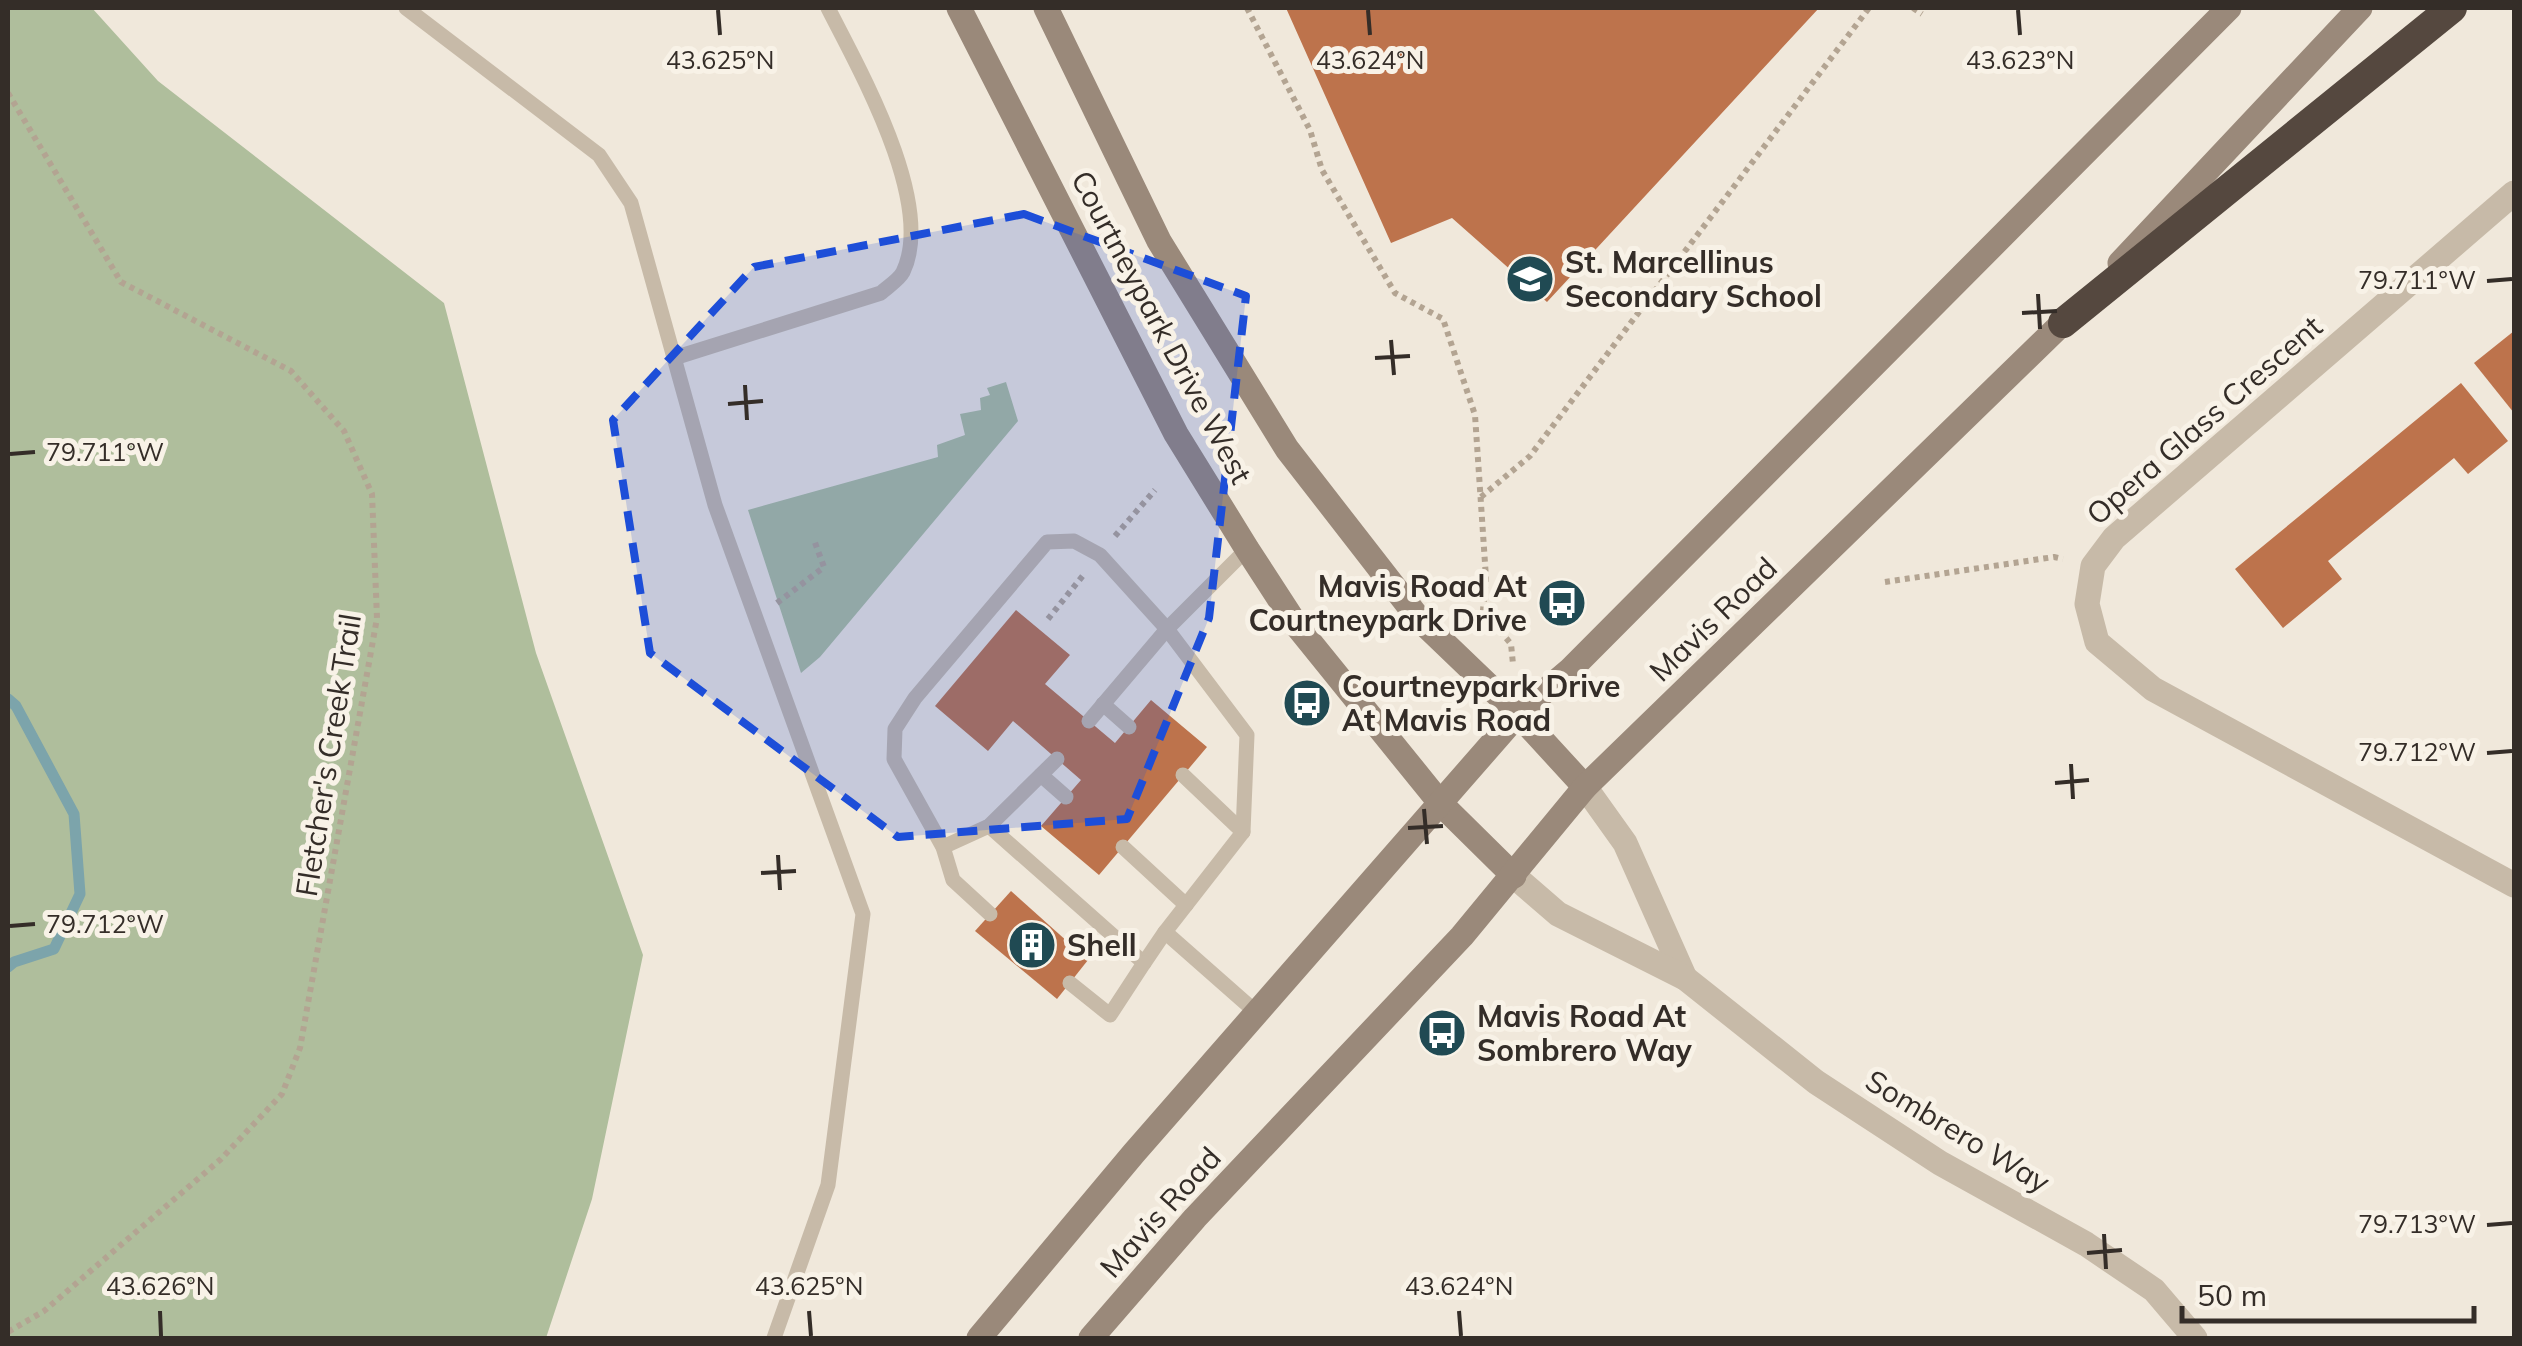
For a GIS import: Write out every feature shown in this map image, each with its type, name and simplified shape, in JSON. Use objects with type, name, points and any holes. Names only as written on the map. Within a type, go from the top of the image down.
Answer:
[{"type":"highway","points":[[2063,324],[2452,8]]},
{"type":"main road","name":"Courtneypark Drive West","points":[[959,8],[1176,434],[1297,626],[1441,804]]},
{"type":"main road","name":"Courtneypark Drive West","points":[[1046,8],[1159,241],[1287,449],[1419,619],[1518,714],[1585,787]]},
{"type":"main road","name":"Mavis Road","points":[[978,1338],[1134,1153],[1518,714],[1570,670],[2230,8]]},
{"type":"main road","name":"Mavis Road","points":[[1091,1338],[1196,1218],[1462,936],[1585,787],[2063,324],[2360,8]]},
{"type":"main road","name":"Sombrero Way","points":[[1441,804],[1514,876]]},
{"type":"street","name":"Opera Glass Crescent","points":[[2514,193],[2114,538],[2093,566],[2087,604],[2097,642],[2153,689],[2514,885]]},
{"type":"street","name":"Sombrero Way","points":[[1585,787],[1625,843],[1685,978]]},
{"type":"street","name":"Sombrero Way","points":[[1514,876],[1558,914],[1685,978],[1816,1082],[1940,1163],[2086,1244],[2154,1290],[2195,1338]]},
{"type":"lane","points":[[406,8],[599,156],[630,203],[715,505],[863,914],[828,1185],[774,1338]]},
{"type":"lane","points":[[674,358],[880,293],[902,274],[910,238],[906,188],[880,114],[828,8]]},
{"type":"lane","points":[[990,914],[954,880],[943,847],[894,759],[895,730],[915,698],[1037,550],[1047,542],[1074,541],[1100,555],[1167,629],[1248,734],[1243,832],[1165,932],[1110,1014],[1070,983]]},
{"type":"lane","points":[[1088,720],[1167,629],[1248,550]]},
{"type":"lane","points":[[1103,704],[1128,727]]},
{"type":"lane","points":[[943,847],[989,826],[1057,759]]},
{"type":"lane","points":[[1183,775],[1243,832]]},
{"type":"lane","points":[[1041,776],[1066,797]]},
{"type":"lane","points":[[989,826],[1144,963]]},
{"type":"lane","points":[[1123,846],[1186,904]]},
{"type":"lane","points":[[1165,932],[1258,1014]]},
{"type":"path","points":[[1247,8],[1310,130],[1322,170],[1395,293],[1443,319],[1474,415],[1486,578],[1483,610],[1512,644],[1518,714]]},
{"type":"path","points":[[1480,498],[1530,456],[1869,8]]},
{"type":"path","points":[[1913,8],[1922,14]]},
{"type":"path","name":"Fletcher's Creek Trail","points":[[8,94],[121,282],[291,372],[344,431],[372,494],[377,618],[300,1048],[282,1094],[221,1159],[44,1312],[8,1332]]},
{"type":"path","points":[[756,619],[824,567],[814,540]]},
{"type":"path","points":[[1885,582],[2054,557],[2093,566]]},
{"type":"highlighted area","points":[[1024,214],[1246,296],[1209,618],[1127,819],[898,837],[650,653],[613,420],[754,267]]},
{"type":"green space","points":[[8,8],[92,8],[158,81],[444,303],[536,653],[643,955],[592,1199],[546,1338],[8,1338]]},
{"type":"green space","points":[[1006,382],[1018,421],[820,657],[801,673],[748,510],[938,457],[937,445],[965,435],[960,414],[981,410],[980,398],[990,395],[987,388]]},
{"type":"building","points":[[1286,8],[1819,8],[1547,302],[1452,218],[1391,243]]},
{"type":"building","points":[[2514,331],[2514,413],[2474,363]]},
{"type":"building","points":[[2461,383],[2508,441],[2468,474],[2454,458],[2328,561],[2342,579],[2283,628],[2235,569]]},
{"type":"building","points":[[1016,610],[1070,655],[1045,684],[1115,743],[1151,700],[1207,747],[1099,875],[1041,826],[1081,780],[1013,721],[988,751],[935,706]]},
{"type":"building","name":"Shell","points":[[1011,891],[1088,960],[1057,999],[975,931]]},
{"type":"waterway","points":[[8,699],[16,706],[74,814],[80,894],[54,949],[8,967]]},
{"type":"place","name":"St. Marcellinus Secondary School","points":[[1530,279]]},
{"type":"place","name":"Mavis Road At Courtneypark Drive","points":[[1562,603]]},
{"type":"place","name":"Courtneypark Drive At Mavis Road","points":[[1307,703]]},
{"type":"place","name":"Shell","points":[[1032,945]]},
{"type":"place","name":"Mavis Road At Sombrero Way","points":[[1442,1033]]}]
